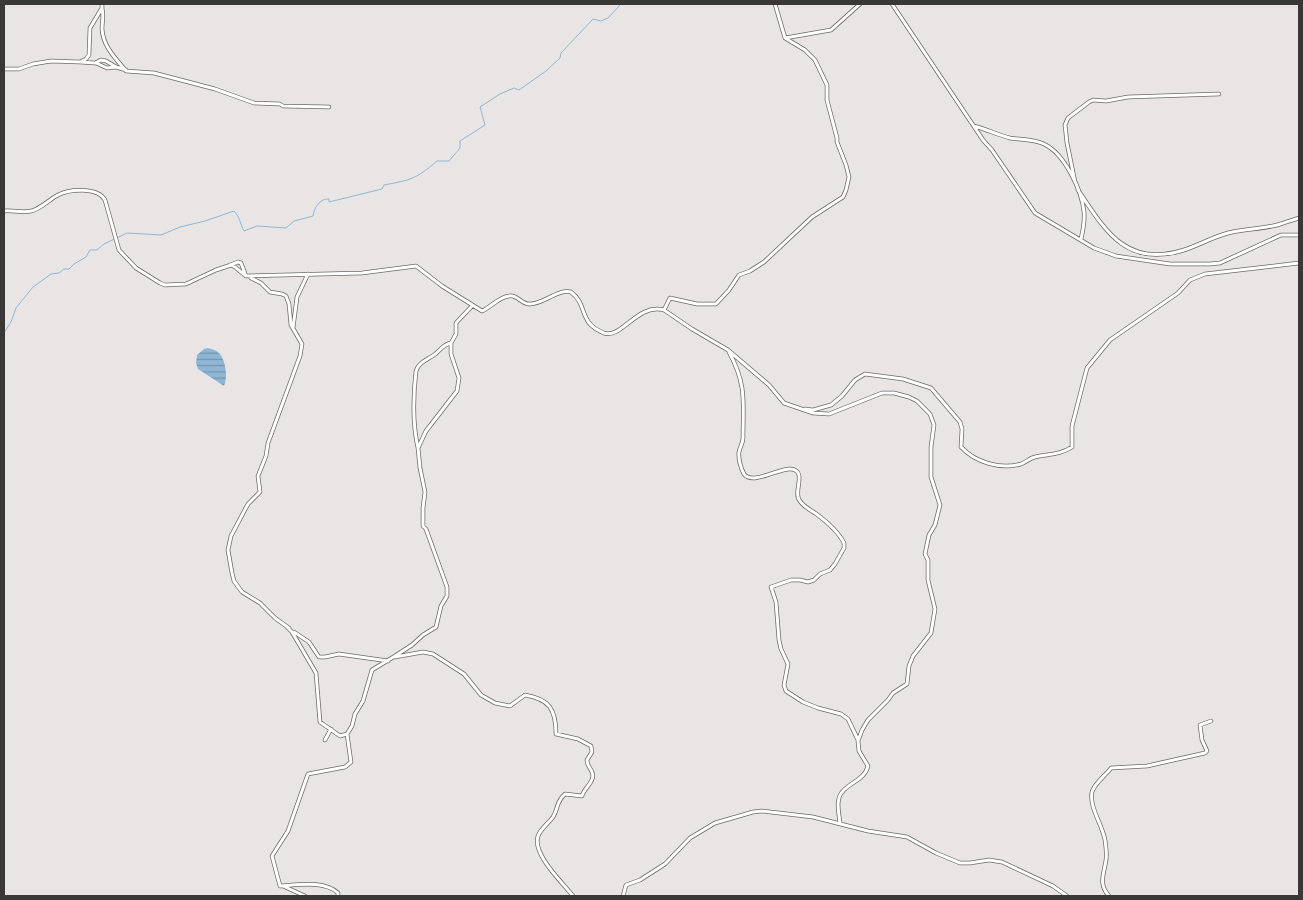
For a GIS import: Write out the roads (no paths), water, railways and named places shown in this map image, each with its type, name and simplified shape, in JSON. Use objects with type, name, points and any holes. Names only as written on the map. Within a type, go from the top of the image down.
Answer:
[{"type":"street","points":[[102,4],[102,30],[105,42],[114,58],[126,71]]},
{"type":"street","points":[[664,310],[670,298],[697,304],[716,304],[739,275],[750,271],[764,262],[812,217],[844,195],[849,177],[837,142],[827,100],[827,85],[811,55],[797,44],[785,38],[775,4]]},
{"type":"street","points":[[785,38],[831,30],[859,4]]},
{"type":"street","points":[[892,4],[982,140],[992,150],[1035,213],[1046,221],[1104,252],[1127,258],[1170,264],[1210,264],[1220,262],[1281,235],[1299,235]]},
{"type":"street","points":[[80,62],[89,56],[90,28],[102,8]]},
{"type":"street","points":[[95,63],[101,60],[126,71],[154,73],[215,89],[254,103],[329,107]]},
{"type":"street","points":[[4,69],[19,69],[52,61],[95,63],[107,68],[116,67]]},
{"type":"street","points":[[1082,239],[1084,214],[1067,143],[1065,125],[1068,118],[1093,100],[1106,101],[1128,98],[1219,94]]},
{"type":"street","points":[[973,126],[1008,137],[1033,140],[1052,148],[1075,182]]},
{"type":"street","points":[[4,211],[33,211],[62,193],[88,190],[95,192],[105,200],[119,250],[133,266],[165,285],[190,283],[235,262],[241,263],[246,276]]},
{"type":"street","points":[[1078,190],[1101,225],[1114,239],[1136,252],[1157,255],[1183,250],[1228,233],[1278,225],[1299,218]]},
{"type":"street","points":[[801,409],[813,410],[831,405],[842,396],[855,380],[865,374],[903,379],[931,388],[960,422],[962,429],[960,447],[980,461],[1004,466],[1020,464],[1035,457],[1065,452],[1072,448],[1072,426],[1087,368],[1110,340],[1178,293],[1190,280],[1205,274],[1299,263]]},
{"type":"street","points":[[227,266],[235,266],[246,276],[261,283],[270,292],[286,296],[290,304],[290,322],[302,344],[300,356],[258,476],[260,492],[251,500],[231,536],[228,550],[234,581],[242,592],[260,603],[275,618],[309,642],[319,657],[339,654],[388,661]]},
{"type":"street","points":[[246,276],[362,273],[416,266],[436,282],[472,306],[483,311],[501,299],[512,295],[522,302],[531,304],[569,291],[582,305],[584,317],[587,321],[599,330],[610,334],[617,332],[641,314],[658,308],[664,310],[692,330],[728,350],[769,385],[784,403],[813,414],[829,414],[882,393],[894,393],[917,401],[930,414],[934,425],[930,477],[940,505],[935,525],[929,535],[926,554],[928,560],[928,580],[935,609],[931,633],[913,656],[909,666],[907,684],[893,693],[868,720],[858,741]]},
{"type":"street","points":[[293,328],[297,297],[308,274]]},
{"type":"street","points":[[418,448],[426,431],[457,391],[459,378],[452,362],[451,343],[456,334],[456,323],[472,306]]},
{"type":"street","points":[[280,886],[272,856],[288,830],[308,774],[345,767],[351,762],[346,734],[363,701],[370,672],[436,627],[441,606],[447,593],[438,560],[427,531],[423,526],[425,492],[415,435],[413,402],[418,367],[424,360],[435,355],[446,344],[451,343]]},
{"type":"street","points":[[728,350],[742,382],[743,440],[739,453],[741,467],[745,476],[749,478],[768,475],[786,469],[794,469],[800,478],[797,496],[799,501],[826,521],[844,543],[844,548],[835,564],[830,570],[820,574],[814,580],[808,582],[791,580],[772,587],[776,602],[778,640],[780,649],[788,664],[784,685],[786,691],[803,702],[841,714],[848,719],[858,741],[859,751],[868,766],[854,784],[842,791],[838,808],[840,823]]},
{"type":"street","points":[[287,627],[292,632],[316,673],[320,722],[338,736],[346,734]]},
{"type":"street","points":[[394,657],[423,652],[433,654],[464,674],[481,696],[495,703],[510,706],[525,695],[544,700],[553,712],[556,721],[556,734],[578,739],[591,746],[592,752],[586,760],[588,768],[592,772],[590,785],[584,790],[582,796],[565,794],[558,800],[553,817],[542,828],[537,842],[537,849],[573,896]]},
{"type":"street","points":[[1109,896],[1105,892],[1101,878],[1106,861],[1106,852],[1100,822],[1091,801],[1093,790],[1111,768],[1147,766],[1205,753],[1200,725],[1211,721]]},
{"type":"street","points":[[325,740],[331,729]]},
{"type":"street","points":[[623,896],[626,885],[640,880],[665,864],[690,838],[715,823],[762,811],[813,817],[868,831],[907,837],[936,853],[960,863],[970,864],[989,860],[1002,862],[1053,886],[1067,896]]},
{"type":"street","points":[[280,886],[310,884],[329,886],[338,893],[338,896]]},
{"type":"street","points":[[280,886],[305,896]]},
{"type":"water","points":[[208,348],[218,352],[225,364],[224,386],[198,369],[196,363],[197,355]]},
{"type":"waterway","points":[[4,333],[11,322],[16,308],[33,287],[51,274],[69,269],[86,257],[90,250],[97,250],[104,244],[127,233],[161,235],[180,227],[234,211],[244,231],[257,226],[286,228],[294,221],[313,216],[316,207],[323,200],[329,199],[329,202],[382,189],[384,185],[407,180],[424,172],[437,161],[449,161],[460,148],[460,141],[485,125],[480,107],[500,94],[514,88],[519,90],[546,71],[560,58],[561,53],[593,19],[601,21],[608,18],[621,4]]}]
